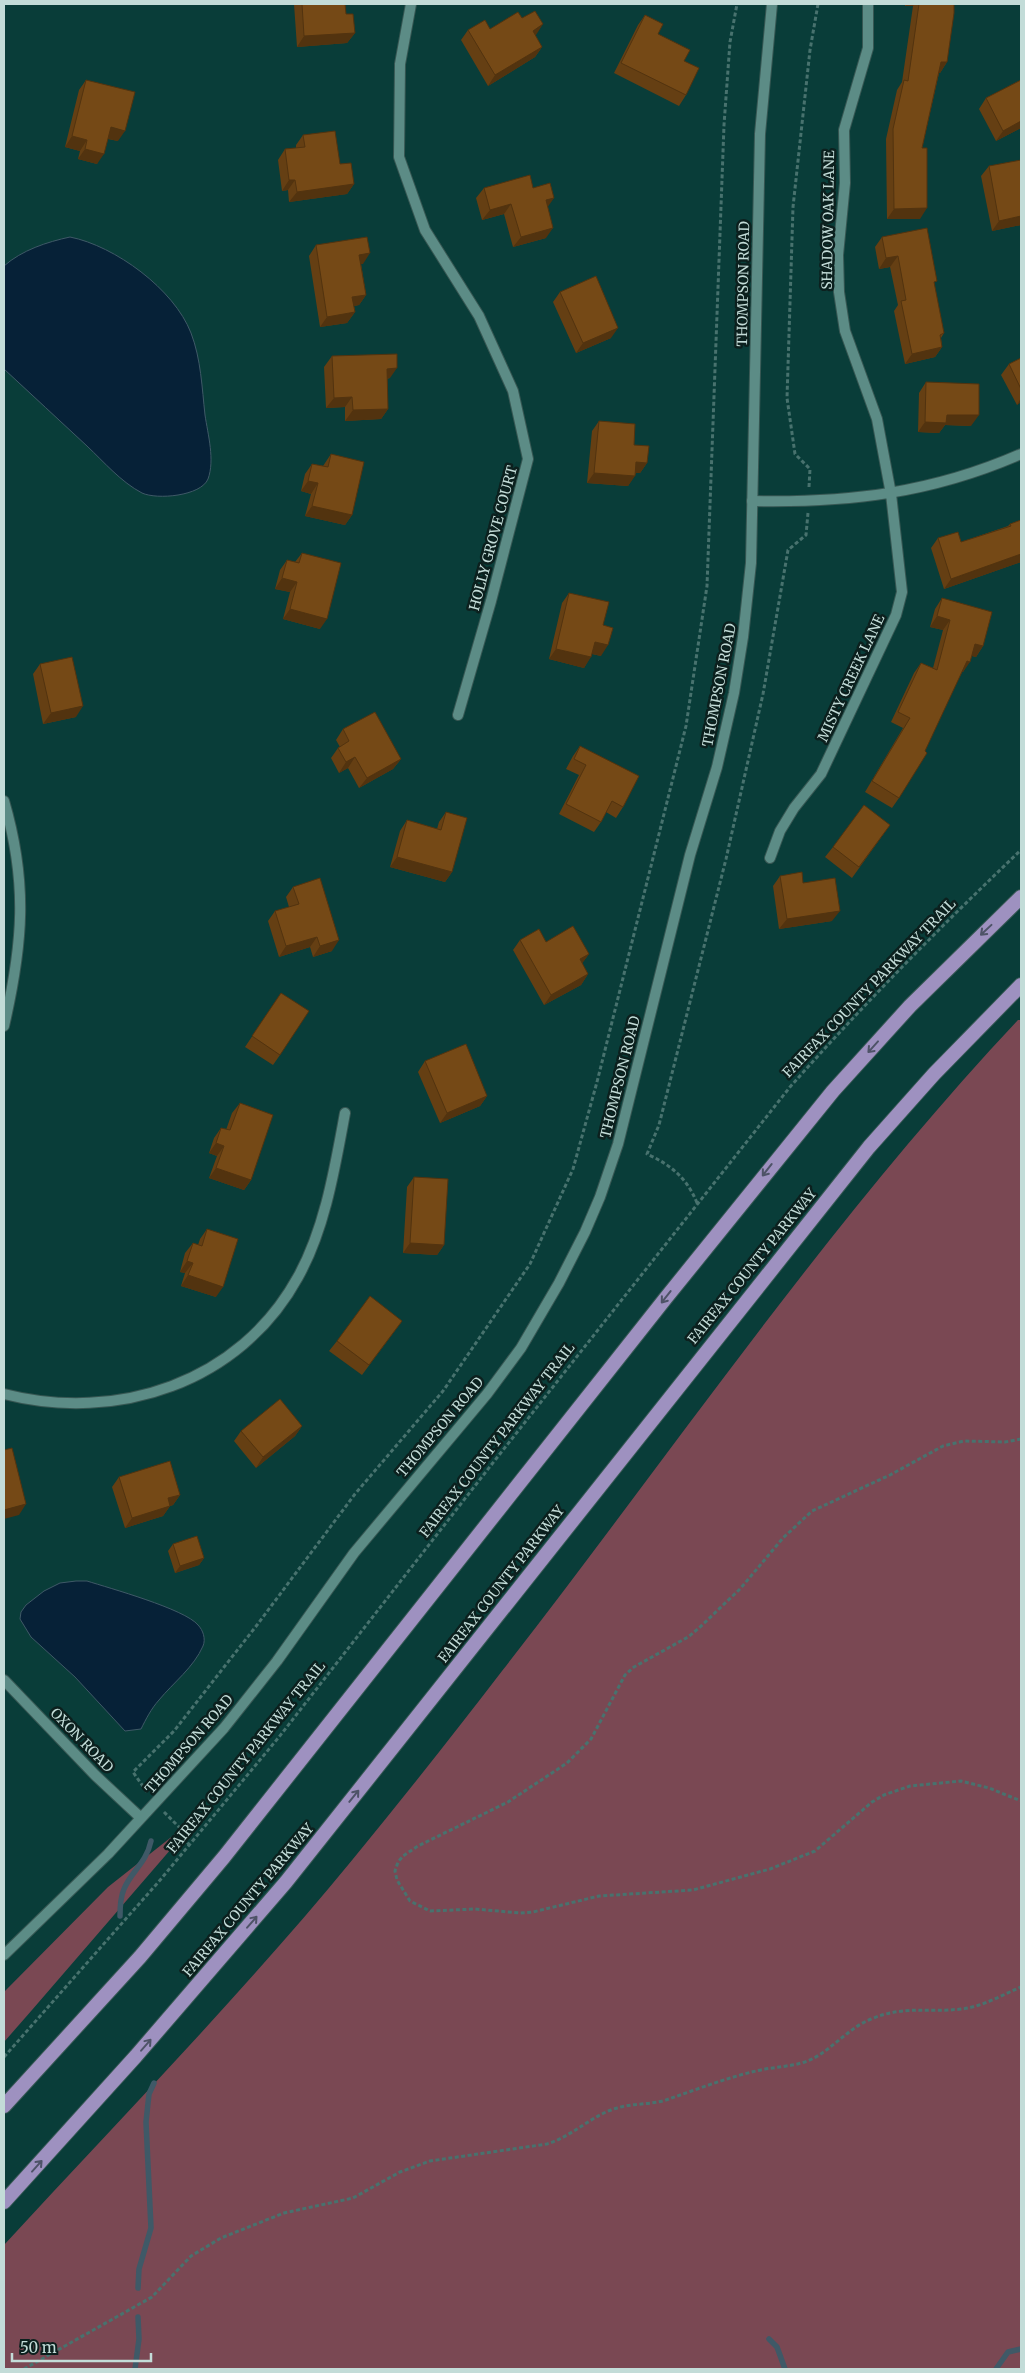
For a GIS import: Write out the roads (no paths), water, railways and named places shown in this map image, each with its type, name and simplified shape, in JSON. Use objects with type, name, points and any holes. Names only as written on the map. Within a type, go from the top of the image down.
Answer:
[{"type":"highway","points":[[4,2106],[140,1956],[224,1857],[664,1299],[820,1105],[910,1006],[1021,897]]},
{"type":"highway","name":"FAIRFAX COUNTY PARKWAY","points":[[4,2202],[136,2056],[286,1882],[869,1147],[940,1067],[1021,985]]},
{"type":"street","name":"HOLLY GROVE COURT","points":[[411,4],[400,64],[399,156],[425,230],[479,316],[513,391],[528,459],[491,601],[458,715]]},
{"type":"street","name":"THOMPSON ROAD","points":[[4,1955],[141,1818],[224,1728],[277,1660],[354,1553],[487,1394],[525,1340],[560,1283],[585,1232],[618,1144],[690,855],[717,767],[734,693],[743,638],[750,573],[760,134],[772,4]]},
{"type":"street","name":"SHADOW OAK LANE","points":[[868,4],[868,48],[844,130],[845,183],[838,255],[839,292],[845,331],[877,419],[892,494]]},
{"type":"street","points":[[752,501],[808,502],[892,494],[943,482],[993,466],[1021,454]]},
{"type":"street","name":"MISTY CREEK LANE","points":[[770,858],[780,831],[794,808],[821,774],[896,616],[902,592],[892,494]]},
{"type":"street","points":[[4,801],[18,859],[21,899],[20,938],[4,1026]]},
{"type":"street","points":[[4,1394],[55,1404],[78,1405],[114,1402],[146,1395],[179,1383],[234,1352],[257,1332],[278,1308],[298,1278],[309,1254],[333,1177],[345,1113]]},
{"type":"street","name":"OXON ROAD","points":[[4,1680],[95,1775],[141,1818]]},
{"type":"water","points":[[70,237],[106,250],[141,272],[171,301],[183,317],[191,333],[197,353],[210,447],[211,464],[208,479],[204,485],[197,489],[188,493],[168,496],[142,493],[113,471],[4,369],[4,266],[19,255],[35,247]]},
{"type":"water","points":[[87,1581],[178,1612],[198,1625],[203,1632],[204,1643],[199,1654],[189,1668],[156,1703],[141,1729],[125,1731],[75,1677],[31,1637],[20,1619],[21,1612],[26,1605],[44,1591],[60,1583]]},
{"type":"waterway","points":[[120,1916],[121,1899],[124,1889],[146,1856],[151,1841]]},
{"type":"waterway","points":[[138,2288],[139,2269],[151,2228],[146,2122],[149,2094],[154,2083]]},
{"type":"waterway","points":[[135,2369],[139,2339],[138,2317]]},
{"type":"waterway","points":[[769,2339],[777,2347],[785,2369]]},
{"type":"waterway","points":[[996,2369],[1008,2352],[1021,2349]]}]
